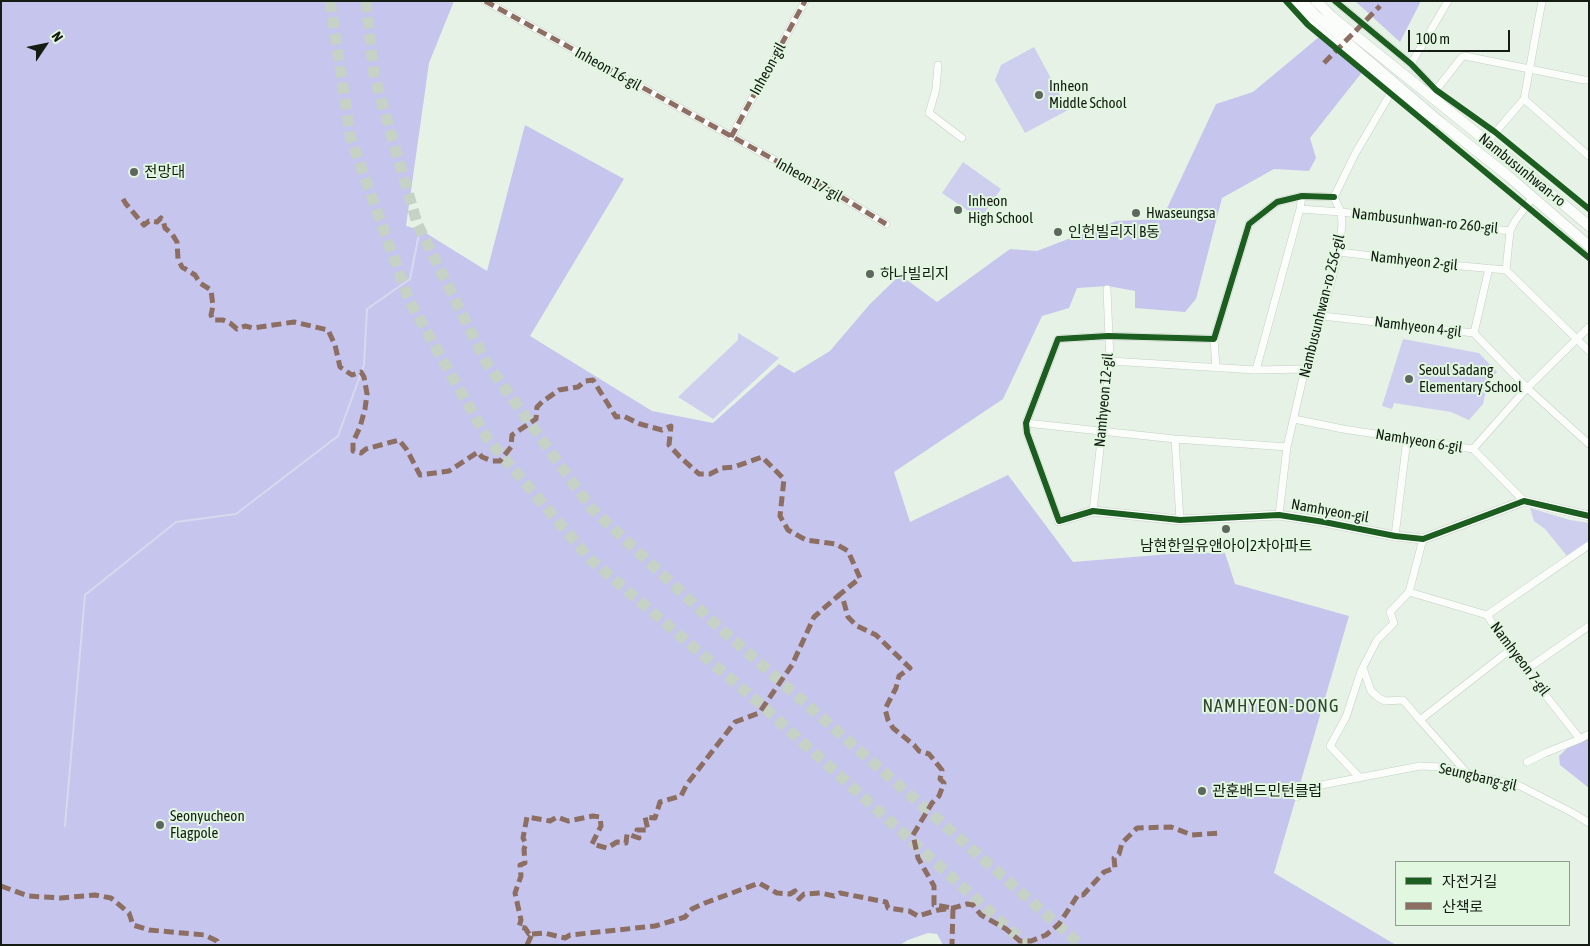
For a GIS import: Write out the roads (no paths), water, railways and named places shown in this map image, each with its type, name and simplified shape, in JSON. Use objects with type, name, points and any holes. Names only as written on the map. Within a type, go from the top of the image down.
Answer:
[{"type":"main road","name":"Nambusunhwan-ro","points":[[1302,1],[1315,15],[1440,122],[1507,175],[1589,246]]},
{"type":"main road","name":"Nambusunhwan-ro","points":[[1316,1],[1332,17],[1488,141],[1589,226]]},
{"type":"main road","points":[[1507,175],[1520,175],[1522,173],[1519,167]]},
{"type":"main road","points":[[1535,199],[1540,191],[1553,195]]},
{"type":"street","name":"Inheon 16-gil","points":[[485,1],[730,137]]},
{"type":"street","name":"Inheon-gil","points":[[730,137],[805,1]]},
{"type":"street","points":[[1291,1],[1310,22],[1424,119],[1440,122]]},
{"type":"street","points":[[1335,1],[1411,64],[1436,90],[1444,107]]},
{"type":"street","points":[[1411,64],[1448,1]]},
{"type":"street","points":[[1488,141],[1524,98],[1542,1]]},
{"type":"street","points":[[1436,90],[1464,56],[1589,80]]},
{"type":"street","points":[[938,65],[936,89],[929,113],[962,138]]},
{"type":"street","points":[[1334,197],[1355,154],[1392,91]]},
{"type":"street","points":[[1524,98],[1589,156]]},
{"type":"street","name":"Inheon 17-gil","points":[[730,137],[809,179],[886,224]]},
{"type":"street","points":[[1256,370],[1302,196]]},
{"type":"street","name":"Nambusunhwan-ro 260-gil","points":[[1216,368],[1214,339],[1249,224],[1277,202],[1302,196],[1334,197]]},
{"type":"street","name":"Nambusunhwan-ro 256-gil","points":[[1278,515],[1287,447],[1305,370],[1322,316],[1338,252],[1342,224],[1341,212],[1334,197]]},
{"type":"street","name":"Nambusunhwan-ro 260-gil","points":[[1506,270],[1510,231],[1515,220],[1535,199]]},
{"type":"street","name":"Nambusunhwan-ro 260-gil","points":[[1300,209],[1510,231]]},
{"type":"street","name":"Namhyeon 2-gil","points":[[1338,252],[1506,270]]},
{"type":"street","points":[[1474,333],[1490,268]]},
{"type":"street","points":[[1506,270],[1589,351]]},
{"type":"street","name":"Namhyeon 12-gil","points":[[1092,511],[1110,361],[1107,289]]},
{"type":"street","name":"Namhyeon 4-gil","points":[[1322,316],[1474,333],[1527,388],[1589,444]]},
{"type":"street","points":[[1473,449],[1527,388],[1589,327]]},
{"type":"street","points":[[1059,521],[1027,433],[1026,423],[1058,339],[1108,336],[1214,339]]},
{"type":"street","points":[[1110,361],[1256,370],[1305,370]]},
{"type":"street","name":"Namhyeon 6-gil","points":[[1294,419],[1473,449],[1524,501]]},
{"type":"street","points":[[1026,423],[1175,439],[1287,447]]},
{"type":"street","points":[[1175,439],[1180,520]]},
{"type":"street","points":[[1395,536],[1407,439]]},
{"type":"street","points":[[1524,501],[1589,516]]},
{"type":"street","name":"Namhyeon-gil","points":[[1059,521],[1092,511],[1180,520],[1278,515],[1395,536],[1423,539],[1524,501]]},
{"type":"street","points":[[1360,778],[1330,746],[1346,717],[1361,671],[1377,640],[1394,624],[1390,612],[1409,592],[1423,539]]},
{"type":"street","points":[[1487,615],[1589,545]]},
{"type":"street","name":"Namhyeon 7-gil","points":[[1409,592],[1487,615],[1510,650],[1527,669],[1580,739]]},
{"type":"street","points":[[1527,669],[1589,626]]},
{"type":"street","points":[[1420,720],[1510,650]]},
{"type":"street","points":[[1364,671],[1370,688],[1376,696],[1382,700],[1402,700],[1466,772]]},
{"type":"street","points":[[1527,762],[1589,734]]},
{"type":"street","name":"Seungbang-gil","points":[[1297,797],[1311,787],[1420,766],[1442,767],[1520,786],[1574,813],[1589,823]]},
{"type":"waterway","points":[[65,826],[85,595],[176,522],[236,514],[338,436],[364,365],[367,309],[410,279],[419,234]]},
{"type":"tunnel","points":[[330,1],[351,139],[409,300],[487,438],[590,559],[758,702],[1027,945]]},
{"type":"tunnel","points":[[366,1],[374,75],[417,223],[486,362],[592,509],[722,630],[1081,945]]},
{"type":"place","name":"Inheon Middle School","points":[[1039,95]]},
{"type":"place","name":"전망대","points":[[134,172]]},
{"type":"place","name":"Inheon High School","points":[[958,210]]},
{"type":"place","name":"Hwaseungsa","points":[[1136,213]]},
{"type":"place","name":"인헌빌리지 B동","points":[[1058,232]]},
{"type":"place","name":"하나빌리지","points":[[870,274]]},
{"type":"place","name":"Seoul Sadang Elementary School","points":[[1409,379]]},
{"type":"place","name":"남현한일유앤아이2차아파트","points":[[1226,529]]},
{"type":"place","name":"관훈배드민턴클럽","points":[[1202,791]]},
{"type":"place","name":"Seonyucheon Flagpole","points":[[160,825]]},
{"type":"district","name":"NAMHYEON-DONG","points":[[1271,706]]}]
